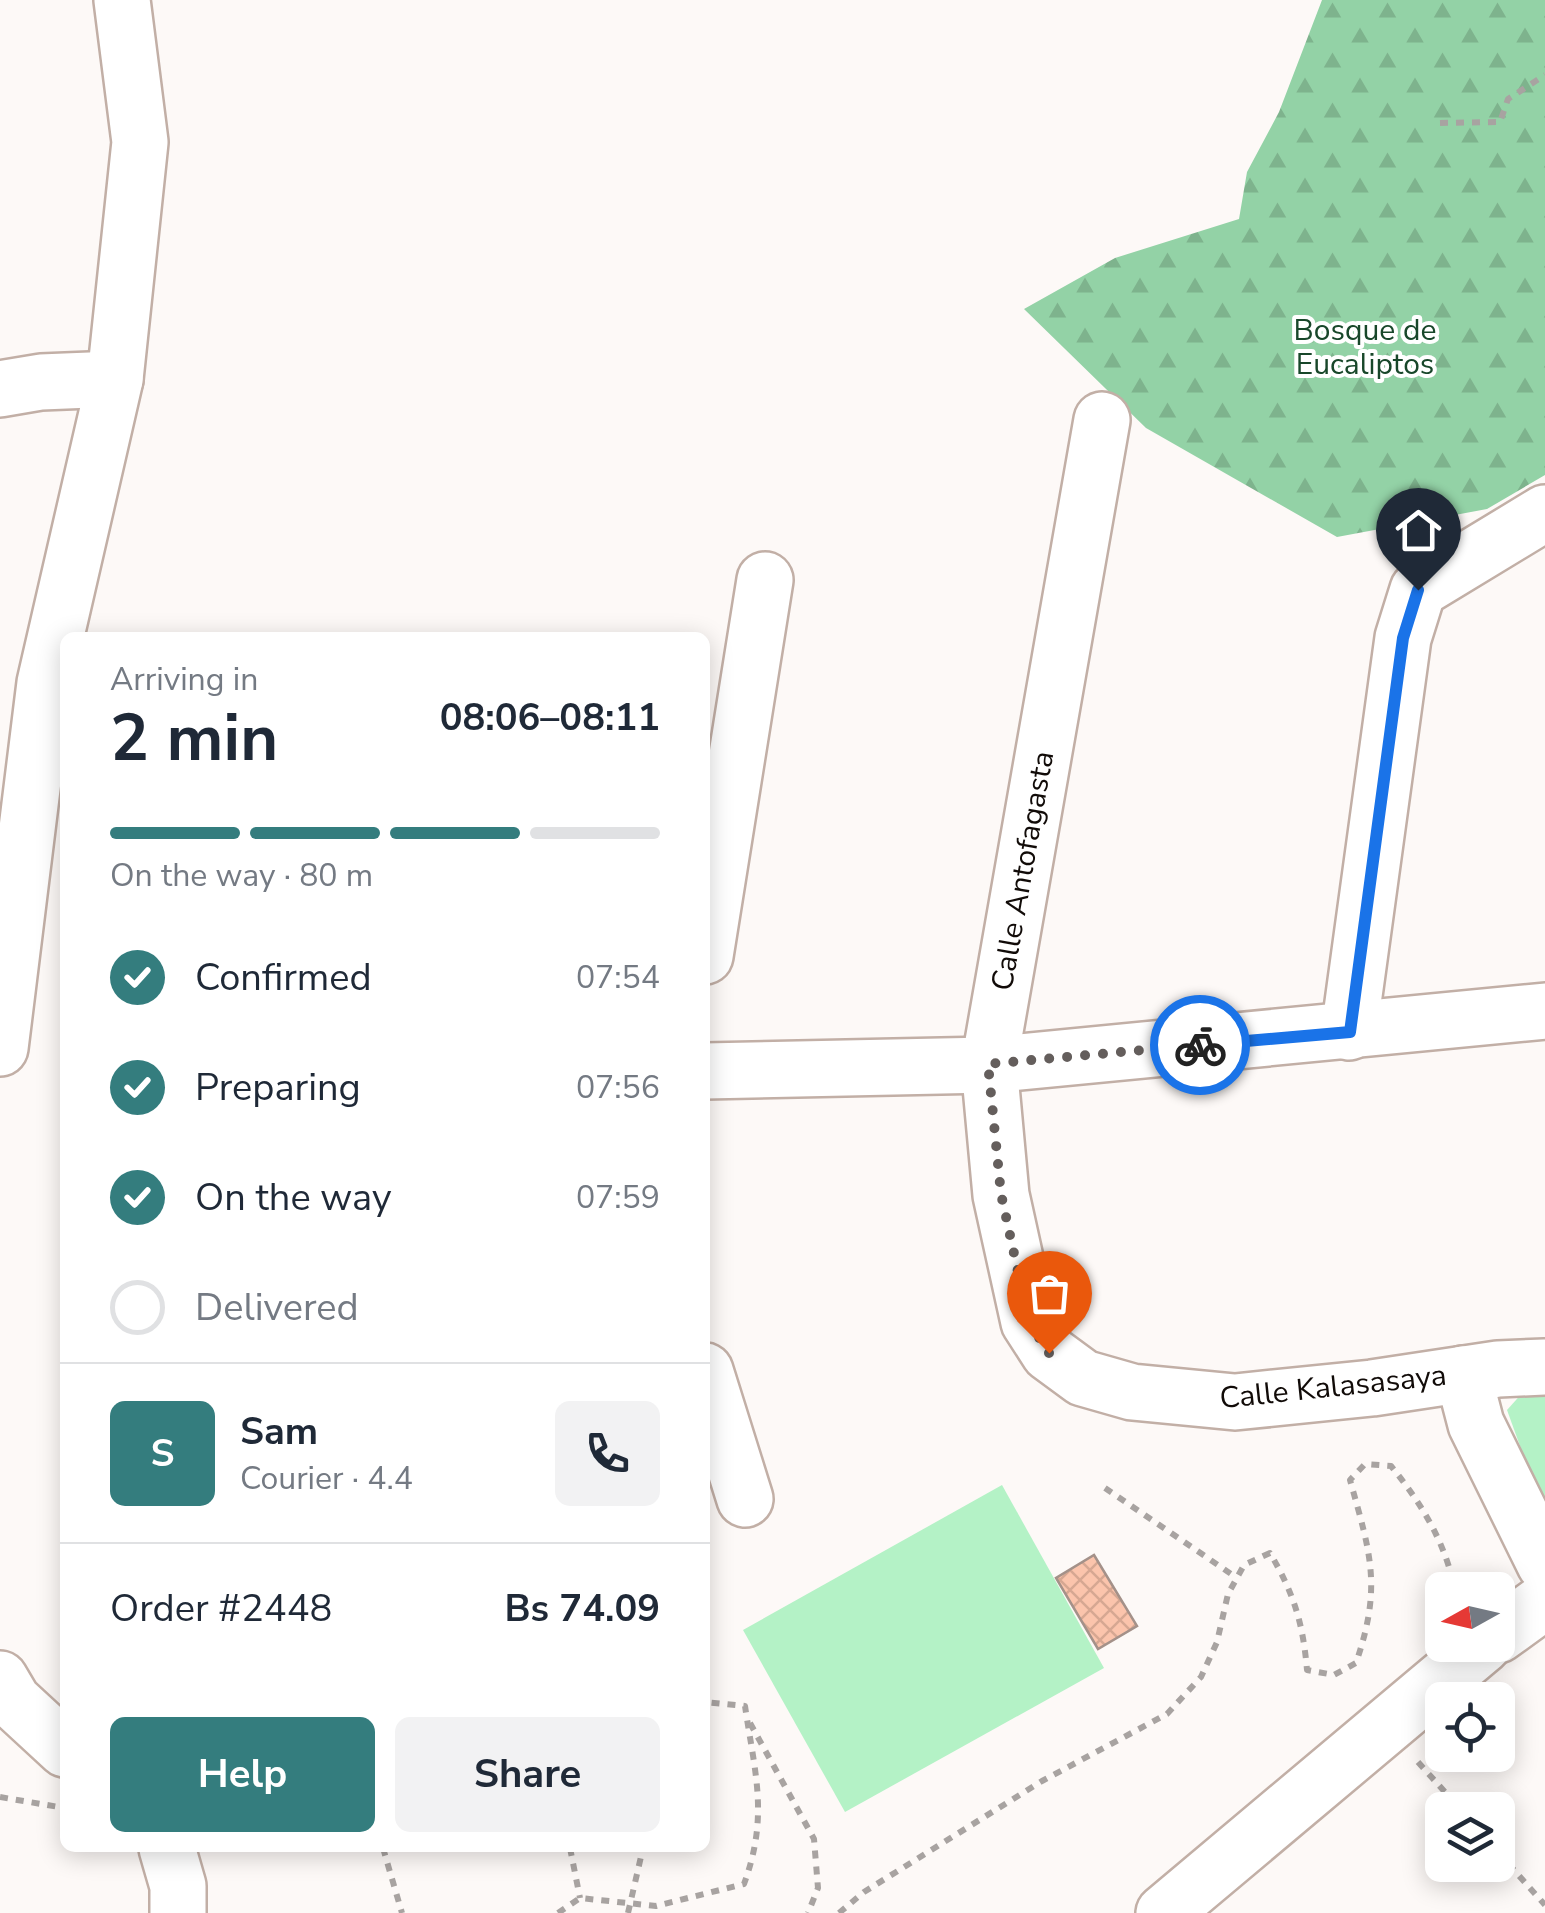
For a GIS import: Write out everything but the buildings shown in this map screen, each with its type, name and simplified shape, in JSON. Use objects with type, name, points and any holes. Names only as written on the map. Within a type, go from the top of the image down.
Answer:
[{"type":"street","points":[[0,1048],[45,683],[114,379],[140,142],[122,0]]},
{"type":"street","points":[[0,389],[41,382],[114,379]]},
{"type":"street","name":"Calle Antofagasta","points":[[1029,1322],[1001,1194],[988,1064],[1102,420]]},
{"type":"street","points":[[1350,1032],[1403,638],[1418,590],[1532,534]]},
{"type":"street","points":[[710,924],[764,580]]},
{"type":"street","points":[[0,754],[24,690],[35,682],[45,683]]},
{"type":"street","points":[[710,1071],[988,1064],[1545,1011]]},
{"type":"street","name":"Calle Kalasasaya","points":[[1029,1322],[1049,1353],[1083,1378],[1132,1392],[1235,1402],[1545,1366]]},
{"type":"street","points":[[1462,1374],[1476,1424],[1545,1564]]},
{"type":"street","points":[[710,1387],[745,1500]]},
{"type":"street","points":[[1515,1623],[1545,1601]]},
{"type":"street","points":[[1164,1913],[1463,1662]]},
{"type":"street","points":[[0,1680],[13,1701],[60,1744]]},
{"type":"street","points":[[167,1852],[178,1886],[178,1913]]},
{"type":"path","points":[[1440,123],[1500,122],[1508,99],[1545,76]]},
{"type":"path","points":[[840,1913],[864,1892],[1042,1781],[1166,1714],[1201,1677],[1217,1642],[1228,1594],[1244,1565],[1270,1553],[1288,1584],[1303,1626],[1307,1670],[1334,1675],[1356,1663],[1370,1622],[1374,1574],[1350,1480],[1365,1464],[1391,1466],[1416,1496],[1448,1555],[1451,1572]]},
{"type":"path","points":[[1105,1488],[1238,1578]]},
{"type":"path","points":[[558,1913],[580,1898],[656,1906],[744,1884],[756,1853],[760,1821],[756,1766],[745,1706],[710,1702]]},
{"type":"path","points":[[747,1718],[814,1839],[818,1888],[808,1913]]},
{"type":"path","points":[[0,1797],[60,1807]]},
{"type":"path","points":[[384,1852],[402,1913]]},
{"type":"path","points":[[571,1852],[580,1898]]},
{"type":"path","points":[[628,1913],[641,1852]]},
{"type":"path","points":[[1515,1871],[1545,1905]]},
{"type":"green space","name":"Bosque de Eucaliptos","points":[[1322,0],[1545,0],[1545,475],[1487,509],[1337,537],[1146,428],[1024,309],[1115,258],[1239,219],[1247,172],[1279,112]]},
{"type":"green space","points":[[1545,1387],[1545,1515],[1507,1410],[1525,1390]]},
{"type":"green space","points":[[1002,1485],[1104,1668],[845,1812],[743,1630]]},
{"type":"way so far","points":[[1049,1353],[1029,1322],[1001,1194],[988,1064],[1200,1045]]},
{"type":"route","points":[[1200,1045],[1350,1032],[1403,638],[1418,590]]}]
